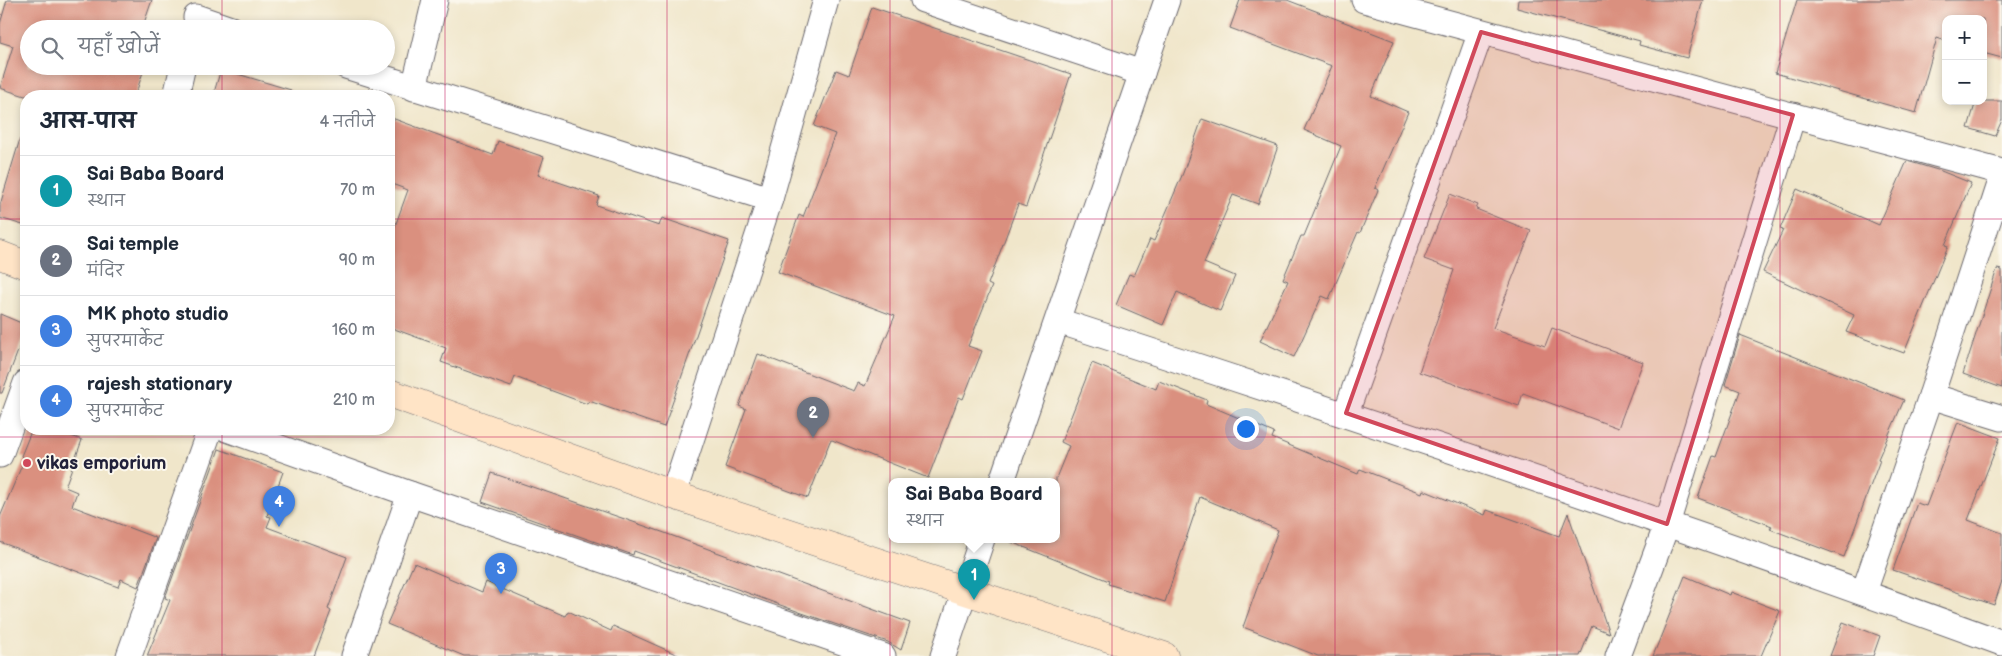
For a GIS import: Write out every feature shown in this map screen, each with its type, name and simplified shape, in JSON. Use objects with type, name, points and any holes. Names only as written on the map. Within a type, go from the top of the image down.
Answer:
[{"type":"street","points":[[414,88],[436,0]]},
{"type":"street","points":[[673,495],[770,199],[826,0]]},
{"type":"street","points":[[923,0],[1142,74]]},
{"type":"street","points":[[1003,478],[1167,0]]},
{"type":"street","points":[[1364,0],[2002,172]]},
{"type":"street","points":[[196,15],[208,20]]},
{"type":"street","points":[[1346,413],[1481,32]]},
{"type":"street","points":[[177,90],[181,75]]},
{"type":"street","points":[[374,75],[770,199]]},
{"type":"street","points":[[1618,656],[1666,524],[1794,115]]},
{"type":"street","points":[[1864,592],[1931,396],[2002,178]]},
{"type":"street","points":[[0,255],[20,263]]},
{"type":"street","points":[[1058,321],[1346,413],[1864,592],[2002,643]]},
{"type":"street","points":[[395,395],[673,495],[1164,656]]},
{"type":"street","points":[[1931,396],[2002,418]]},
{"type":"street","points":[[0,455],[20,400]]},
{"type":"street","points":[[129,656],[208,435]]},
{"type":"street","points":[[245,435],[410,494],[883,656]]},
{"type":"street","points":[[354,656],[410,494]]},
{"type":"street","points":[[943,656],[981,543]]},
{"type":"highlighted area","points":[[1481,32],[1793,115],[1667,524],[1346,413]]},
{"type":"building","points":[[7,0],[152,0],[145,20],[20,20],[20,75],[142,75],[137,90],[20,90],[20,94],[0,88],[13,46],[0,42],[0,24]]},
{"type":"building","points":[[1240,0],[1287,0],[1394,41],[1371,96],[1408,112],[1375,188],[1378,190],[1360,233],[1358,232],[1329,299],[1322,296],[1294,357],[1260,341],[1288,281],[1283,279],[1301,236],[1304,236],[1341,146],[1304,130],[1332,66],[1230,28]]},
{"type":"building","points":[[1518,0],[1703,0],[1687,58],[1639,45],[1640,41],[1517,8]]},
{"type":"building","points":[[1797,0],[2002,0],[2002,58],[1987,54],[1987,15],[1942,15],[1942,40],[1937,38],[1916,113],[1775,73]]},
{"type":"building","points":[[872,7],[1071,74],[1026,207],[1018,204],[988,284],[992,286],[968,346],[982,351],[963,399],[959,397],[928,478],[832,440],[808,498],[725,467],[746,409],[739,406],[758,354],[854,391],[858,383],[865,386],[895,316],[778,272],[799,215],[803,217],[835,134],[814,126],[836,70],[849,75]]},
{"type":"building","points":[[219,75],[241,75],[291,90],[215,90]]},
{"type":"building","points":[[1987,101],[2002,101],[2002,120],[1995,136],[1968,128],[1975,105],[1987,105]]},
{"type":"building","points":[[395,119],[493,155],[498,141],[544,157],[538,175],[599,196],[596,205],[659,226],[662,218],[729,241],[664,427],[589,401],[587,404],[515,377],[511,387],[441,362],[446,348],[395,329],[395,226],[408,190],[395,185]]},
{"type":"building","points":[[1202,119],[1278,146],[1258,204],[1233,195],[1204,263],[1235,276],[1220,311],[1177,292],[1163,325],[1116,305],[1129,274],[1134,276],[1150,239],[1154,241],[1183,173]]},
{"type":"building","points":[[20,139],[20,224],[0,218],[0,205]]},
{"type":"building","points":[[1907,161],[1941,171],[1971,183],[1945,245],[1948,246],[1904,353],[1846,332],[1854,315],[1763,272],[1783,230],[1780,229],[1797,189],[1879,225]]},
{"type":"building","points":[[1450,194],[1478,205],[1476,209],[1531,231],[1493,328],[1545,346],[1552,328],[1643,362],[1618,428],[1523,393],[1519,406],[1419,372],[1454,270],[1424,259]]},
{"type":"building","points":[[1997,269],[2002,270],[2002,388],[1963,374]]},
{"type":"building","points":[[0,314],[20,322],[20,346],[2,393],[0,393]]},
{"type":"building","points":[[1740,335],[1904,400],[1878,459],[1880,460],[1844,557],[1770,529],[1772,526],[1698,498],[1713,456],[1716,457],[1740,391],[1725,385]]},
{"type":"building","points":[[1092,363],[1156,389],[1159,381],[1207,400],[1206,404],[1274,433],[1272,438],[1358,474],[1360,469],[1422,493],[1423,490],[1485,515],[1487,510],[1559,536],[1568,513],[1609,633],[1592,626],[1580,656],[1318,656],[1243,627],[1278,530],[1200,497],[1165,602],[1108,584],[1109,581],[1014,543],[1060,543],[1060,478],[1056,478],[1069,446],[1061,442]]},
{"type":"building","points":[[1958,422],[2000,438],[1968,520],[2002,533],[2002,581],[1994,605],[1893,570],[1917,503],[1926,506]]},
{"type":"building","points":[[30,435],[69,435],[82,440],[65,487],[77,492],[72,506],[156,538],[138,587],[121,579],[118,587],[0,542],[0,517],[25,458],[21,456]]},
{"type":"building","points":[[219,449],[283,472],[267,516],[271,517],[267,527],[347,557],[328,609],[331,611],[314,656],[147,656],[170,600],[165,598]]},
{"type":"building","points":[[492,473],[662,532],[910,623],[901,650],[888,642],[802,613],[634,551],[633,555],[482,502]]},
{"type":"building","points":[[414,563],[482,592],[486,582],[565,616],[568,611],[611,631],[613,626],[680,656],[464,656],[387,624]]},
{"type":"building","points":[[1685,576],[1730,595],[1731,592],[1780,611],[1761,656],[1653,656]]},
{"type":"building","points":[[1843,622],[1880,636],[1873,656],[1830,656]]},
{"type":"place","name":"Sai temple","points":[[813,438]]},
{"type":"place","name":"vikas emporium","points":[[27,463]]},
{"type":"place","name":"rajesh stationary","points":[[279,527]]},
{"type":"place","name":"MK photo studio","points":[[501,594]]},
{"type":"place","name":"Sai Baba Board","points":[[974,600]]}]
